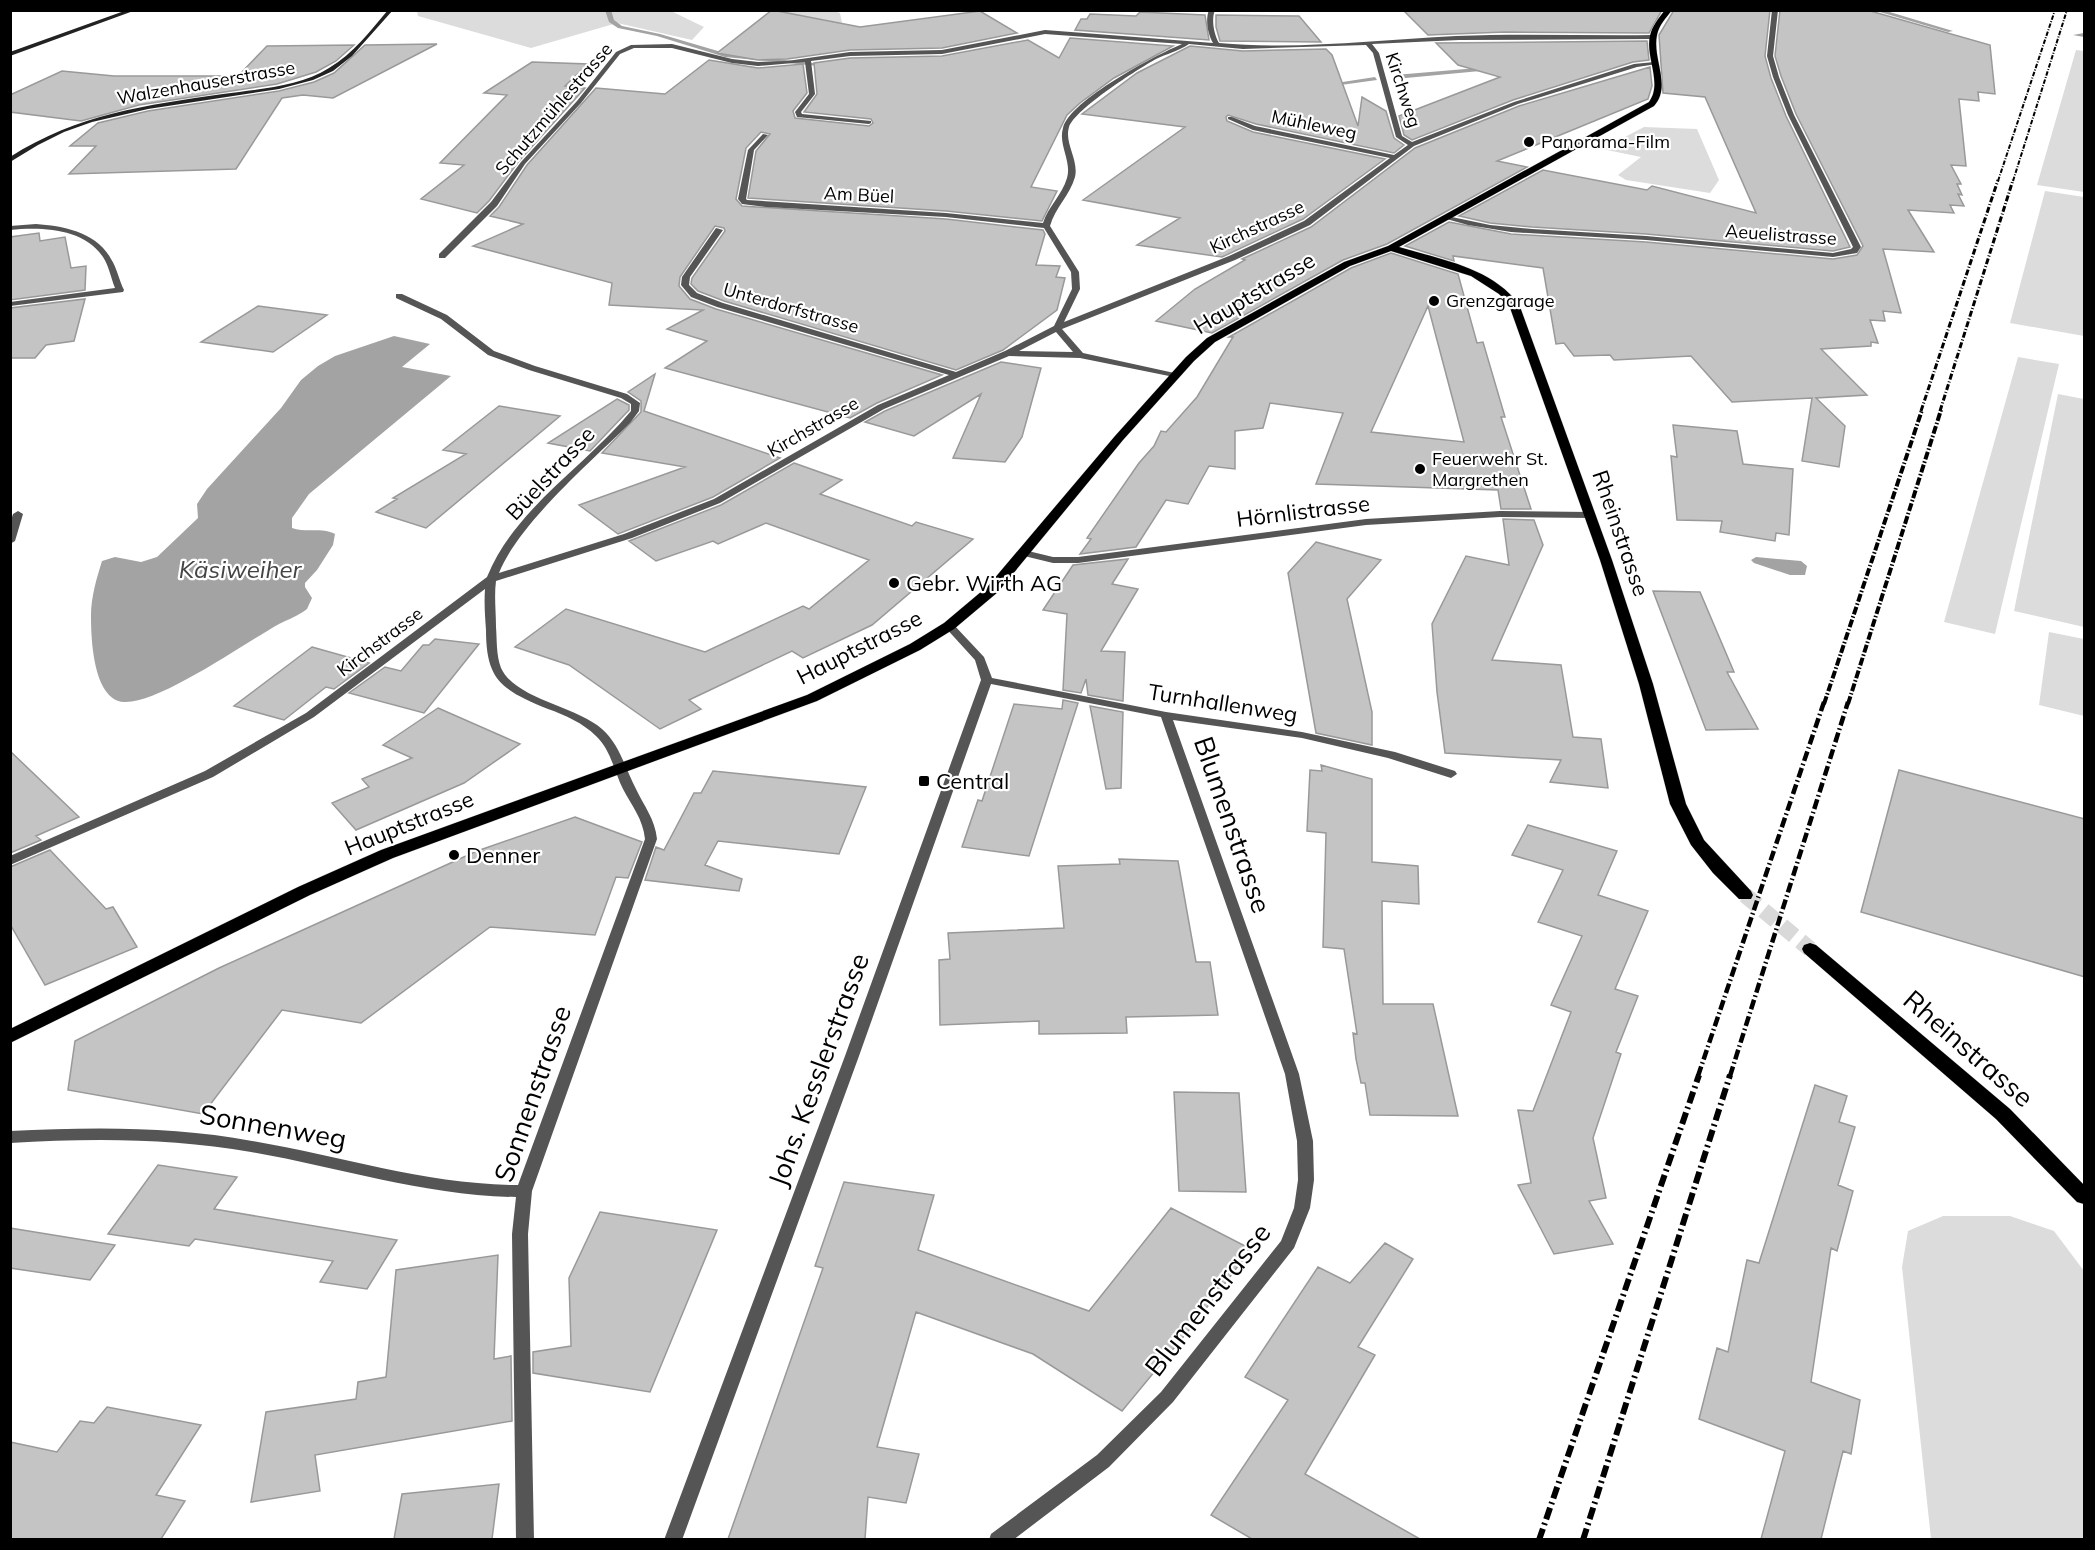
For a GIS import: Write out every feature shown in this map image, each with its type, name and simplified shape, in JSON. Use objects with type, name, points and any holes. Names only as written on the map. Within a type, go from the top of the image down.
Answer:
[{"type":"main road","points":[[1652,37],[1661,18],[1669,10]]},
{"type":"main road","name":"Hauptstrasse","points":[[10,1037],[304,891],[387,854],[466,823],[621,769],[812,698],[915,647],[949,626],[993,589],[1119,438],[1211,340],[1347,264],[1390,248],[1644,110],[1655,100],[1658,89],[1652,37]]},
{"type":"main road","name":"Rheinstrasse","points":[[1390,248],[1470,271],[1496,286],[1508,297],[1518,314],[1606,560],[1647,684],[1678,804],[1697,842],[1719,869],[1745,895]]},
{"type":"main road","name":"Rheinstrasse","points":[[1810,949],[1994,1106],[2085,1197]]},
{"type":"street","points":[[10,54],[134,10]]},
{"type":"street","name":"Walzenhauserstrasse","points":[[10,160],[51,134],[101,118],[152,107],[299,83],[323,74],[344,60],[391,10]]},
{"type":"street","points":[[1212,10],[1210,14],[1212,36],[1218,46]]},
{"type":"street","name":"Aeuelistrasse","points":[[1447,218],[1485,228],[1539,233],[1617,236],[1833,255],[1854,251],[1857,247],[1791,115],[1776,77],[1770,57],[1775,10]]},
{"type":"street","points":[[869,122],[799,116],[798,112],[812,94],[808,62],[862,53],[942,52],[1045,32],[1218,46],[1296,47],[1459,38],[1652,37]]},
{"type":"street","name":"Kirchweg","points":[[1367,42],[1376,53],[1399,137],[1412,145]]},
{"type":"street","points":[[1080,355],[1057,328],[1076,289],[1076,272],[1046,226],[1048,216],[1070,179],[1073,167],[1066,128],[1071,115],[1140,66],[1187,44]]},
{"type":"street","name":"Schutzmühlestrasse","points":[[442,256],[494,204],[523,163],[579,102],[621,50],[643,45],[663,45],[739,62],[808,62]]},
{"type":"street","name":"Kirchstrasse","points":[[10,861],[161,797],[227,763],[309,715],[491,579],[628,536],[717,501],[857,420],[954,374],[1008,353],[1057,328],[1223,262],[1307,223],[1412,145],[1516,103],[1636,65],[1654,64]]},
{"type":"street","name":"Mühleweg","points":[[1230,118],[1253,128],[1394,157]]},
{"type":"street","name":"Am Büel","points":[[765,135],[751,150],[742,199],[745,202],[946,215],[1046,226]]},
{"type":"street","points":[[10,228],[30,226],[53,228],[94,243],[107,257],[120,290],[10,304]]},
{"type":"street","name":"Unterdorfstrasse","points":[[719,230],[686,277],[685,285],[694,295],[720,305],[954,374]]},
{"type":"street","name":"Büelstrasse","points":[[399,296],[444,316],[491,353],[624,396],[636,404],[635,411],[627,421],[538,509],[504,554],[491,579],[491,654],[496,672],[511,686],[595,729],[609,744],[621,769]]},
{"type":"street","points":[[1008,353],[1080,355],[1176,376]]},
{"type":"street","points":[[10,541],[18,513]]},
{"type":"street","name":"Hörnlistrasse","points":[[1024,553],[1053,560],[1078,560],[1366,522],[1500,513],[1589,515]]},
{"type":"street","points":[[949,626],[980,659],[987,680]]},
{"type":"street","name":"Turnhallenweg","points":[[987,680],[1166,715],[1302,735],[1391,755],[1451,774]]},
{"type":"street","name":"Johs. Kesslerstrasse","points":[[673,1539],[844,1077],[987,680]]},
{"type":"street","name":"Blumenstrasse","points":[[998,1539],[1103,1461],[1167,1397],[1288,1244],[1302,1208],[1306,1180],[1305,1141],[1292,1074],[1166,715]]},
{"type":"street","name":"Sonnenstrasse","points":[[525,1539],[520,1234],[524,1191],[651,839],[651,824],[621,769]]},
{"type":"street","name":"Sonnenweg","points":[[10,1137],[111,1132],[178,1136],[249,1146],[428,1183],[475,1190],[524,1191]]},
{"type":"shaded area","points":[[831,10],[840,13],[842,23],[778,11]]},
{"type":"shaded area","points":[[417,11],[671,11],[704,27],[692,40],[617,23],[531,48],[418,16]]},
{"type":"shaded area","points":[[2076,50],[2084,51],[2084,192],[2037,185]]},
{"type":"shaded area","points":[[1644,127],[1697,129],[1719,180],[1710,193],[1626,180],[1618,175],[1641,157],[1602,149]]},
{"type":"shaded area","points":[[2045,191],[2084,197],[2084,336],[2010,323]]},
{"type":"shaded area","points":[[2018,357],[2059,364],[1995,634],[1944,622]]},
{"type":"shaded area","points":[[2058,394],[2084,399],[2084,627],[2014,611]]},
{"type":"shaded area","points":[[2049,632],[2084,639],[2084,716],[2039,705]]},
{"type":"shaded area","points":[[1943,1216],[2010,1216],[2054,1231],[2084,1271],[2084,1539],[1931,1539],[1902,1267],[1908,1231]]},
{"type":"water","name":"Käsiweiher","points":[[394,336],[430,344],[402,367],[451,376],[309,494],[292,518],[292,528],[335,534],[333,545],[317,570],[305,583],[312,598],[307,609],[202,671],[158,693],[139,700],[124,702],[114,699],[100,680],[93,652],[92,601],[102,561],[115,557],[141,562],[157,557],[198,518],[197,504],[207,489],[281,408],[301,380],[335,356]]},
{"type":"water","points":[[1756,557],[1801,561],[1807,566],[1805,575],[1790,575],[1754,563],[1751,560]]},
{"type":"building","points":[[772,10],[860,27],[980,11],[1017,33],[942,48],[850,50],[787,59],[758,60],[717,53]]},
{"type":"building","points":[[1403,10],[1662,10],[1649,33],[1505,32],[1428,35]]},
{"type":"building","points":[[1674,10],[1770,10],[1765,56],[1771,78],[1786,116],[1850,247],[1833,251],[1646,234],[1532,227],[1490,223],[1459,216],[1543,170],[1647,190],[1652,186],[1756,213],[1705,97],[1663,93],[1659,35]]},
{"type":"building","points":[[1780,10],[1867,10],[1990,45],[1995,94],[1978,92],[1979,101],[1959,99],[1966,166],[1951,165],[1961,184],[1957,184],[1962,195],[1958,194],[1964,206],[1950,205],[1954,213],[1908,210],[1934,252],[1883,249],[1901,313],[1883,311],[1885,321],[1870,320],[1878,343],[1871,342],[1871,346],[1821,349],[1867,395],[1816,398],[1845,426],[1839,467],[1802,461],[1812,398],[1732,402],[1691,356],[1614,360],[1610,355],[1574,356],[1564,343],[1556,344],[1543,268],[1453,256],[1454,261],[1405,246],[1449,222],[1511,234],[1646,242],[1833,259],[1857,255],[1863,246],[1796,114],[1781,76],[1775,56]]},
{"type":"building","points":[[1140,12],[1205,15],[1209,40],[1075,30],[1081,19],[1087,19],[1090,14],[1136,16]]},
{"type":"building","points":[[1216,15],[1299,16],[1321,42],[1220,41],[1216,27]]},
{"type":"building","points":[[1070,38],[1173,46],[1114,78],[1067,115],[1031,187],[1057,191],[1042,221],[946,211],[748,198],[756,151],[770,134],[761,132],[746,148],[736,199],[742,206],[946,219],[1043,230],[1045,234],[1036,265],[1060,266],[1056,277],[1065,278],[1057,310],[1003,350],[956,370],[724,301],[698,291],[691,284],[692,278],[725,231],[724,228],[715,226],[680,277],[679,286],[690,299],[716,309],[942,375],[877,403],[850,418],[665,368],[707,341],[667,329],[703,310],[609,305],[612,283],[473,246],[523,224],[490,216],[499,207],[527,165],[596,88],[665,94],[709,60],[758,68],[803,64],[807,93],[793,111],[795,118],[869,126],[873,123],[871,119],[804,112],[817,94],[814,63],[850,58],[942,56],[1028,40],[1059,58]]},
{"type":"building","points":[[1647,41],[1649,60],[1633,62],[1513,100],[1412,140],[1404,135],[1399,116],[1500,77],[1458,65],[1436,43]]},
{"type":"building","points":[[437,44],[333,98],[303,95],[282,98],[236,169],[69,174],[96,146],[70,146],[98,123],[148,111],[279,91],[314,82],[334,73],[365,45]]},
{"type":"building","points":[[354,45],[336,61],[316,72],[277,84],[139,105],[81,121],[10,112],[10,95],[62,71],[114,76],[238,76],[267,46]]},
{"type":"building","points":[[1190,46],[1243,51],[1326,49],[1332,55],[1358,126],[1362,97],[1386,111],[1394,138],[1404,145],[1394,153],[1256,124],[1228,115],[1227,121],[1253,132],[1385,159],[1303,219],[1222,257],[1137,245],[1180,218],[1083,200],[1185,127],[1082,114],[1137,73]]},
{"type":"building","points":[[532,62],[588,64],[565,86],[585,88],[519,161],[477,213],[421,199],[464,165],[440,163],[507,95],[484,93]]},
{"type":"building","points":[[1650,67],[1652,86],[1648,99],[1497,161],[1527,167],[1387,244],[1343,260],[1212,333],[1156,321],[1195,289],[1245,260],[1242,259],[1311,227],[1415,148],[1519,106]]},
{"type":"building","points":[[39,233],[40,241],[65,237],[71,268],[86,266],[85,290],[10,300],[10,237]]},
{"type":"building","points":[[1391,253],[1458,274],[1477,343],[1483,342],[1505,417],[1501,417],[1531,509],[1501,509],[1498,490],[1316,484],[1343,413],[1270,403],[1263,428],[1235,431],[1235,469],[1209,466],[1188,504],[1166,500],[1136,547],[1080,554],[1091,539],[1087,538],[1139,463],[1154,446],[1161,431],[1166,432],[1197,397],[1233,337],[1229,337],[1351,268]],"holes":[[[1428,306],[1464,442],[1371,432]]]},
{"type":"building","points":[[85,299],[74,341],[46,345],[35,358],[10,358],[10,308]]},
{"type":"building","points":[[258,306],[327,315],[273,352],[201,342]]},
{"type":"building","points":[[1001,362],[1041,368],[1022,437],[1005,462],[953,458],[981,394],[914,436],[865,422],[885,411]]},
{"type":"building","points":[[655,374],[644,411],[780,458],[713,497],[618,534],[579,505],[685,467],[602,453],[641,412],[641,401],[628,392]]},
{"type":"building","points":[[617,399],[629,405],[629,410],[590,451],[548,443]]},
{"type":"building","points":[[499,406],[560,416],[426,528],[376,512],[397,499],[393,498],[466,454],[443,450]]},
{"type":"building","points":[[1673,425],[1737,431],[1743,464],[1793,469],[1789,535],[1776,533],[1775,541],[1720,532],[1722,521],[1677,520],[1671,456],[1677,457]]},
{"type":"building","points":[[794,463],[842,480],[820,494],[912,526],[916,522],[973,539],[872,625],[803,658],[792,651],[689,700],[701,709],[660,729],[569,665],[515,647],[566,609],[705,652],[803,606],[809,609],[869,560],[766,523],[718,544],[713,541],[656,561],[629,541],[721,505]]},
{"type":"building","points":[[1503,519],[1534,520],[1543,545],[1492,660],[1561,665],[1573,737],[1601,739],[1608,788],[1550,782],[1561,760],[1445,753],[1437,692],[1432,624],[1466,556],[1509,565]]},
{"type":"building","points":[[1316,542],[1381,560],[1347,599],[1372,712],[1372,745],[1316,733],[1288,573]]},
{"type":"building","points":[[1128,559],[1112,584],[1138,589],[1101,651],[1125,652],[1123,701],[1088,695],[1086,679],[1081,693],[1063,690],[1067,614],[1043,610],[1073,565]]},
{"type":"building","points":[[1653,591],[1700,592],[1734,672],[1727,672],[1758,729],[1706,730]]},
{"type":"building","points":[[435,639],[479,644],[424,713],[349,693],[385,667],[401,671],[423,645],[429,645]]},
{"type":"building","points":[[312,647],[369,663],[334,689],[326,687],[284,720],[234,706]]},
{"type":"building","points":[[1063,700],[1078,703],[1029,856],[962,847],[978,800],[982,801],[1014,704],[1062,709]]},
{"type":"building","points":[[1090,706],[1123,712],[1121,788],[1106,789]]},
{"type":"building","points":[[438,708],[520,744],[464,783],[356,830],[332,803],[369,787],[362,779],[412,758],[383,745]]},
{"type":"building","points":[[10,751],[79,817],[36,836],[41,840],[10,853]]},
{"type":"building","points":[[1321,765],[1372,779],[1372,862],[1418,866],[1419,904],[1382,901],[1383,1004],[1433,1004],[1458,1116],[1370,1115],[1365,1083],[1361,1083],[1356,1059],[1353,1033],[1357,1034],[1344,949],[1323,947],[1326,833],[1307,831],[1310,770],[1322,771]]},
{"type":"building","points":[[1899,770],[2085,819],[2085,977],[1861,912]]},
{"type":"building","points":[[713,771],[866,787],[839,854],[718,841],[705,865],[742,879],[739,891],[645,880],[656,847],[664,850],[694,793],[701,793]]},
{"type":"building","points":[[575,817],[642,842],[628,878],[616,877],[595,935],[490,927],[361,1023],[282,1010],[203,1114],[68,1090],[75,1041],[219,968],[477,851]]},
{"type":"building","points":[[1528,825],[1617,851],[1598,895],[1648,911],[1615,989],[1638,996],[1616,1052],[1621,1054],[1593,1138],[1606,1198],[1589,1201],[1613,1244],[1554,1254],[1518,1185],[1531,1183],[1518,1110],[1533,1111],[1571,1012],[1551,1005],[1582,936],[1538,922],[1563,870],[1512,855]]},
{"type":"building","points":[[50,850],[106,909],[113,907],[137,947],[45,985],[10,924],[10,867]]},
{"type":"building","points":[[1119,859],[1178,861],[1196,962],[1210,962],[1218,1015],[1126,1017],[1127,1033],[1039,1034],[1039,1021],[940,1025],[939,960],[950,959],[948,933],[1064,928],[1058,866],[1120,864]]},
{"type":"building","points":[[1815,1085],[1847,1096],[1839,1122],[1855,1127],[1838,1185],[1853,1191],[1837,1251],[1831,1248],[1811,1382],[1860,1400],[1851,1454],[1843,1451],[1821,1539],[1761,1539],[1785,1451],[1699,1419],[1717,1348],[1728,1352],[1747,1260],[1759,1263]]},
{"type":"building","points":[[1174,1092],[1239,1093],[1246,1192],[1179,1191]]},
{"type":"building","points":[[158,1165],[237,1177],[214,1209],[397,1240],[367,1289],[320,1282],[333,1261],[195,1239],[189,1246],[108,1234]]},
{"type":"building","points":[[844,1182],[934,1195],[918,1250],[1089,1311],[1171,1208],[1251,1249],[1198,1319],[1122,1411],[1033,1354],[916,1312],[877,1447],[919,1454],[906,1503],[868,1497],[865,1539],[728,1539],[823,1268],[815,1266]]},
{"type":"building","points":[[600,1212],[717,1230],[650,1392],[533,1373],[533,1352],[571,1346],[569,1278]]},
{"type":"building","points":[[10,1228],[115,1245],[90,1280],[10,1268]]},
{"type":"building","points":[[1385,1243],[1413,1259],[1358,1347],[1375,1355],[1305,1474],[1420,1539],[1252,1539],[1211,1515],[1288,1400],[1245,1377],[1318,1267],[1350,1283]]},
{"type":"building","points":[[498,1255],[494,1359],[511,1356],[512,1421],[315,1455],[320,1491],[251,1502],[266,1412],[356,1399],[358,1382],[386,1377],[396,1270]]},
{"type":"building","points":[[107,1407],[201,1425],[156,1495],[185,1501],[161,1539],[10,1539],[10,1442],[57,1452],[80,1421],[94,1423]]},
{"type":"building","points":[[499,1484],[492,1539],[394,1539],[402,1494]]},
{"type":"waterway","points":[[608,10],[611,21],[620,27],[658,35],[727,56],[829,65]]},
{"type":"waterway","points":[[1875,10],[1950,31]]},
{"type":"waterway","points":[[2076,35],[2084,35]]},
{"type":"waterway","points":[[1395,77],[1489,69]]},
{"type":"waterway","points":[[1326,85],[1375,79]]},
{"type":"tunnel","points":[[1745,895],[1810,949]]},
{"type":"railway","points":[[1998,181],[2055,10]]},
{"type":"railway","points":[[2013,181],[2067,10]]},
{"type":"railway","points":[[1921,411],[1998,180]]},
{"type":"railway","points":[[1940,411],[2013,180]]},
{"type":"railway","points":[[1824,704],[1922,410]]},
{"type":"railway","points":[[1848,704],[1941,410]]},
{"type":"railway","points":[[1698,1076],[1824,702]]},
{"type":"railway","points":[[1730,1076],[1848,702]]},
{"type":"railway","points":[[1539,1540],[1699,1075]]},
{"type":"railway","points":[[1583,1540],[1730,1075]]},
{"type":"place","name":"Panorama-Film","points":[[1529,142]]},
{"type":"place","name":"Grenzgarage","points":[[1434,301]]},
{"type":"place","name":"Feuerwehr St. Margrethen","points":[[1420,469]]},
{"type":"place","name":"Gebr. Wirth AG","points":[[894,583]]},
{"type":"place","name":"Central","points":[[924,781]]},
{"type":"place","name":"Denner","points":[[454,855]]}]
